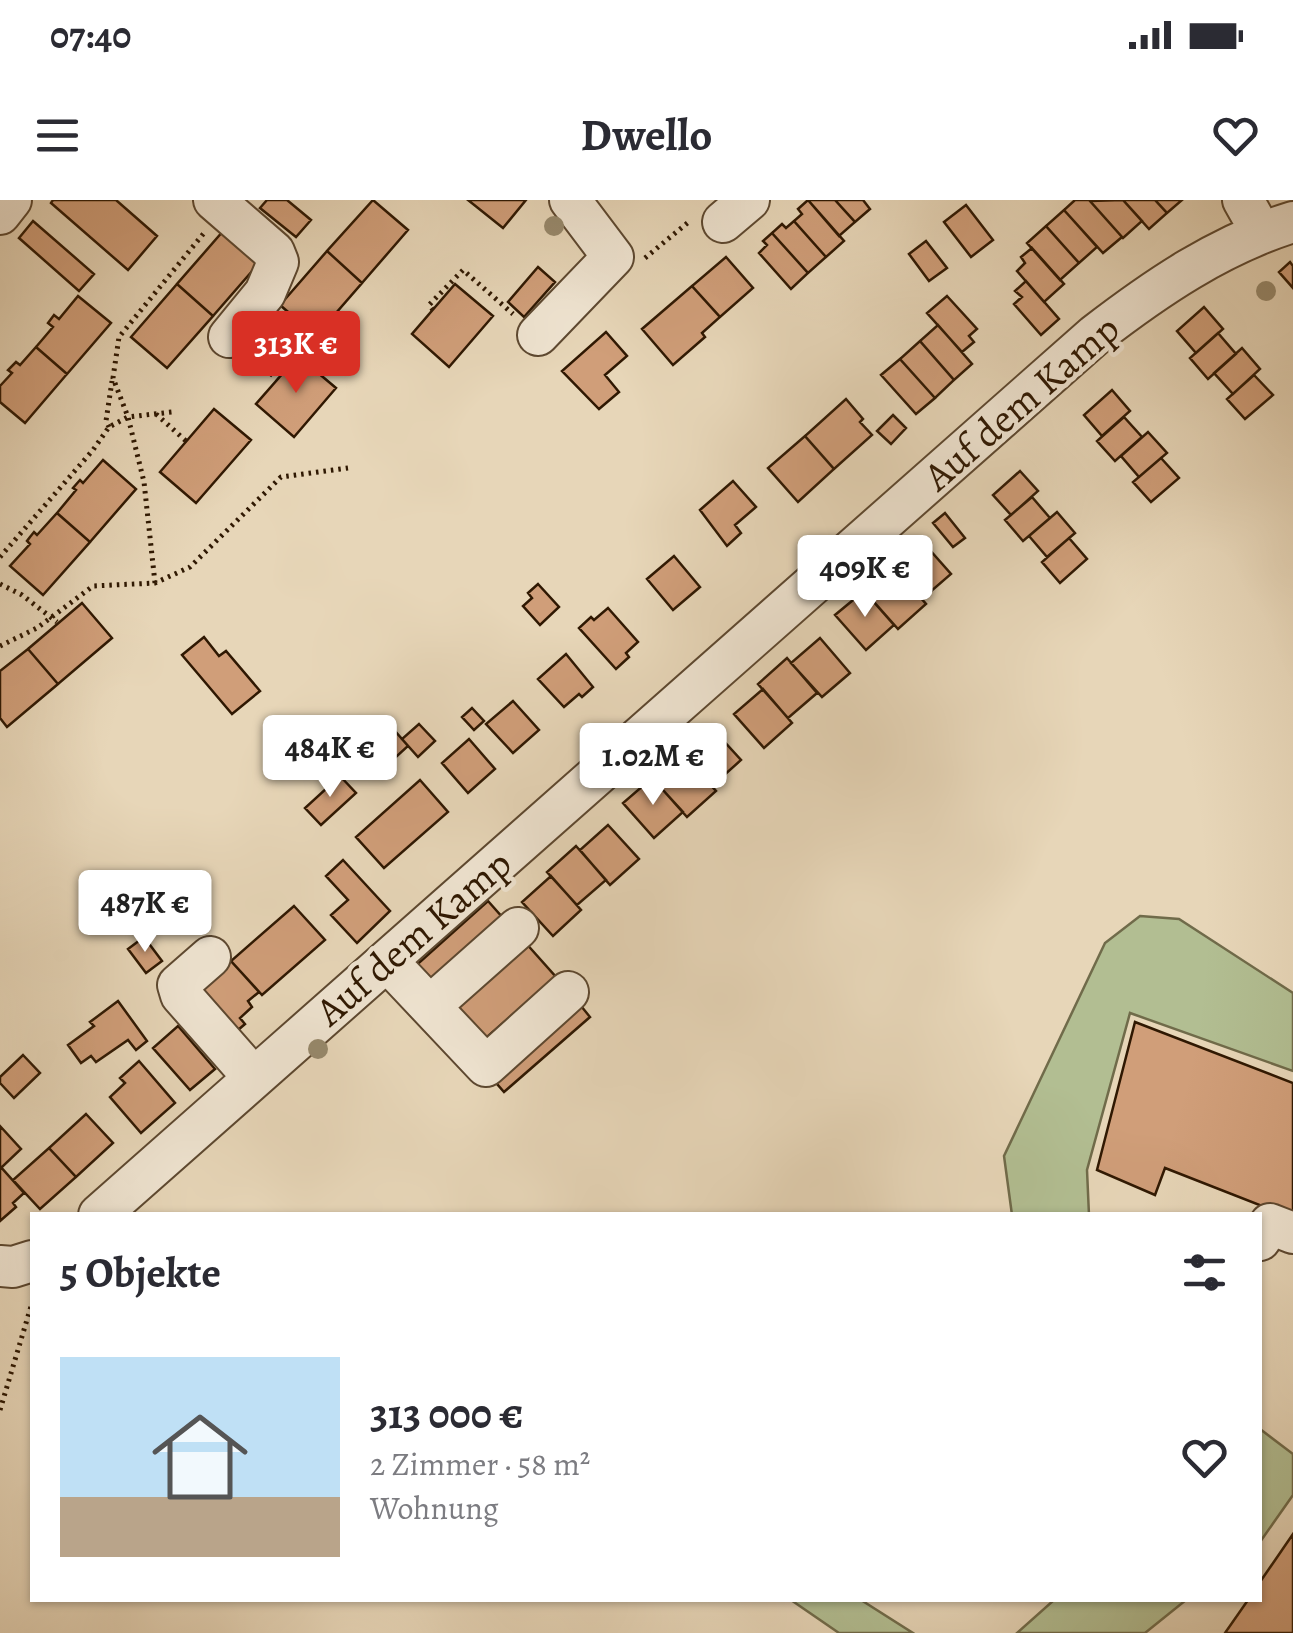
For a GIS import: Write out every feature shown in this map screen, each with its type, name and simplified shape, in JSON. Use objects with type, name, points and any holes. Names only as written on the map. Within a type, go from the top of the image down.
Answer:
[{"type":"street","points":[[0,214],[11,200]]},
{"type":"street","points":[[538,335],[613,257],[570,200]]},
{"type":"street","points":[[219,204],[274,252],[278,262],[265,293],[229,336]]},
{"type":"street","name":"Auf dem Kamp","points":[[102,1212],[1095,335],[1266,218]]},
{"type":"street","points":[[430,1006],[518,928]]},
{"type":"street","points":[[210,957],[178,985],[181,994],[254,1078]]},
{"type":"street","points":[[387,961],[486,1066],[568,992]]},
{"type":"street","points":[[1262,1237],[1270,1224],[1293,1233]]},
{"type":"street","points":[[0,1266],[14,1268],[30,1262]]},
{"type":"path","points":[[109,428],[106,421],[119,337],[219,204]]},
{"type":"path","points":[[613,257],[644,259],[722,213]]},
{"type":"path","points":[[433,310],[429,306],[462,270],[538,335]]},
{"type":"path","points":[[113,378],[128,417],[144,482],[155,583]]},
{"type":"path","points":[[0,557],[109,428],[128,417],[172,412]]},
{"type":"path","points":[[156,414],[186,441]]},
{"type":"path","points":[[0,646],[37,628],[93,586],[155,583],[190,567],[280,477],[348,468]]},
{"type":"path","points":[[0,584],[22,595],[57,622]]},
{"type":"path","points":[[0,1410],[30,1310]]},
{"type":"green space","points":[[1140,916],[1179,919],[1293,993],[1293,1071],[1130,1013],[1087,1170],[1089,1212],[1012,1212],[1004,1156],[1105,943]]},
{"type":"green space","points":[[1262,1431],[1293,1454],[1293,1495],[1262,1539]]},
{"type":"green space","points":[[794,1602],[864,1602],[913,1633],[839,1633]]},
{"type":"green space","points":[[1052,1602],[1184,1602],[1145,1633],[1017,1633]]},
{"type":"building","points":[[116,200],[157,236],[128,270],[51,203]]},
{"type":"building","points":[[267,200],[287,200],[311,220],[296,237],[260,208]]},
{"type":"building","points":[[373,200],[408,230],[362,283],[327,251]]},
{"type":"building","points":[[468,200],[526,200],[503,228]]},
{"type":"building","points":[[808,200],[835,200],[855,222],[839,236]]},
{"type":"building","points":[[808,200],[844,241],[826,257],[794,221],[802,214],[798,209]]},
{"type":"building","points":[[835,200],[863,200],[870,209],[855,222]]},
{"type":"building","points":[[1075,200],[1089,200],[1122,237],[1103,253],[1064,210]]},
{"type":"building","points":[[1123,200],[1142,221],[1123,238],[1090,201]]},
{"type":"building","points":[[1123,200],[1155,200],[1167,213],[1149,229]]},
{"type":"building","points":[[1155,200],[1182,200],[1167,213]]},
{"type":"building","points":[[966,205],[993,240],[971,257],[944,222]]},
{"type":"building","points":[[1064,210],[1097,247],[1079,263],[1046,226]]},
{"type":"building","points":[[33,221],[94,274],[79,291],[19,238]]},
{"type":"building","points":[[794,221],[826,257],[808,273],[772,233],[782,224],[786,228]]},
{"type":"building","points":[[1046,226],[1079,263],[1060,280],[1027,243]]},
{"type":"building","points":[[224,230],[260,262],[213,316],[177,284]]},
{"type":"building","points":[[772,233],[808,273],[791,289],[759,253],[767,245],[763,241]]},
{"type":"building","points":[[926,241],[947,268],[929,281],[909,254]]},
{"type":"building","points":[[1032,248],[1064,284],[1044,302],[1017,271],[1025,263],[1021,257]]},
{"type":"building","points":[[327,251],[362,283],[316,336],[280,305]]},
{"type":"building","points":[[726,257],[753,288],[720,317],[692,286]]},
{"type":"building","points":[[1290,262],[1293,266],[1293,288],[1279,272]]},
{"type":"building","points":[[538,267],[555,282],[524,317],[508,302]]},
{"type":"building","points":[[1026,281],[1059,319],[1041,335],[1014,304],[1022,297],[1015,291]]},
{"type":"building","points":[[177,284],[213,316],[167,368],[131,337]]},
{"type":"building","points":[[455,284],[493,316],[449,367],[412,334]]},
{"type":"building","points":[[692,286],[720,317],[702,333],[705,337],[673,365],[642,329]]},
{"type":"building","points":[[78,296],[111,323],[67,374],[36,347],[53,327],[48,323],[54,315],[59,319]]},
{"type":"building","points":[[947,296],[977,329],[969,336],[974,342],[962,352],[927,313]]},
{"type":"building","points":[[1204,307],[1223,329],[1196,353],[1177,331]]},
{"type":"building","points":[[938,325],[972,364],[954,380],[920,341]]},
{"type":"building","points":[[606,332],[627,356],[605,375],[619,392],[599,409],[562,371]]},
{"type":"building","points":[[1218,333],[1236,354],[1208,379],[1190,358]]},
{"type":"building","points":[[920,341],[954,380],[935,398],[900,359]]},
{"type":"building","points":[[36,347],[67,374],[25,423],[0,402],[0,386],[12,373],[8,370],[16,362],[20,365]]},
{"type":"building","points":[[1242,348],[1260,369],[1233,394],[1214,373]]},
{"type":"building","points":[[298,356],[336,388],[294,437],[256,404]]},
{"type":"building","points":[[900,359],[935,398],[916,414],[881,375]]},
{"type":"building","points":[[1254,375],[1273,395],[1245,419],[1227,399]]},
{"type":"building","points":[[1112,390],[1130,411],[1102,436],[1084,415]]},
{"type":"building","points":[[846,399],[872,435],[834,469],[805,436]]},
{"type":"building","points":[[214,409],[251,440],[196,503],[160,472]]},
{"type":"building","points":[[893,415],[906,428],[891,444],[877,431]]},
{"type":"building","points":[[1124,417],[1142,437],[1115,461],[1097,441]]},
{"type":"building","points":[[1148,432],[1167,453],[1139,477],[1121,456]]},
{"type":"building","points":[[805,436],[834,469],[798,502],[768,468]]},
{"type":"building","points":[[1161,458],[1179,478],[1151,502],[1133,482]]},
{"type":"building","points":[[103,460],[136,489],[90,542],[57,513],[76,490],[73,488],[80,480],[83,483]]},
{"type":"building","points":[[1020,471],[1038,491],[1011,515],[993,495]]},
{"type":"building","points":[[733,481],[756,507],[735,525],[741,533],[727,546],[700,510]]},
{"type":"building","points":[[1032,497],[1050,518],[1023,541],[1005,520]]},
{"type":"building","points":[[1057,512],[1075,533],[1047,557],[1029,536]]},
{"type":"building","points":[[57,513],[90,542],[43,595],[10,566],[30,544],[27,541],[34,532],[37,535]]},
{"type":"building","points":[[945,513],[965,538],[953,547],[933,523]]},
{"type":"building","points":[[1069,538],[1087,559],[1060,583],[1042,562]]},
{"type":"building","points":[[921,540],[951,574],[922,599],[892,565]]},
{"type":"building","points":[[674,556],[700,587],[673,610],[647,579]]},
{"type":"building","points":[[896,569],[926,604],[898,629],[867,594]]},
{"type":"building","points":[[538,584],[559,607],[540,625],[523,606],[532,598],[528,593]]},
{"type":"building","points":[[864,591],[894,625],[866,650],[835,615]]},
{"type":"building","points":[[82,603],[112,638],[58,684],[28,649]]},
{"type":"building","points":[[608,608],[638,642],[616,669],[579,628]]},
{"type":"building","points":[[204,637],[219,656],[226,651],[260,691],[232,714],[182,655]]},
{"type":"building","points":[[820,638],[850,673],[822,697],[791,663]]},
{"type":"building","points":[[28,649],[58,684],[7,727],[0,718],[0,671]]},
{"type":"building","points":[[566,654],[593,687],[564,707],[538,679]]},
{"type":"building","points":[[787,658],[817,693],[788,718],[758,684]]},
{"type":"building","points":[[763,689],[792,723],[764,748],[734,714]]},
{"type":"building","points":[[513,701],[539,730],[513,753],[486,724]]},
{"type":"building","points":[[472,708],[484,721],[474,730],[462,717]]},
{"type":"building","points":[[419,724],[435,741],[418,757],[402,739]]},
{"type":"building","points":[[710,726],[741,760],[712,786],[681,752]]},
{"type":"building","points":[[395,731],[408,746],[374,777],[361,762]]},
{"type":"building","points":[[469,739],[495,769],[468,793],[442,763]]},
{"type":"building","points":[[685,757],[716,791],[687,817],[656,782]]},
{"type":"building","points":[[340,776],[356,793],[321,825],[305,808]]},
{"type":"building","points":[[652,778],[683,812],[654,838],[623,803]]},
{"type":"building","points":[[420,780],[448,812],[384,868],[356,837]]},
{"type":"building","points":[[608,825],[639,859],[610,885],[580,850]]},
{"type":"building","points":[[576,846],[606,880],[577,905],[547,872]]},
{"type":"building","points":[[343,860],[390,911],[357,943],[331,915],[348,900],[326,876]]},
{"type":"building","points":[[551,876],[581,910],[553,936],[522,902]]},
{"type":"building","points":[[488,901],[503,918],[427,986],[412,969]]},
{"type":"building","points":[[294,906],[325,940],[262,995],[231,961]]},
{"type":"building","points":[[144,937],[162,961],[146,973],[128,949]]},
{"type":"building","points":[[524,941],[556,977],[479,1044],[448,1009]]},
{"type":"building","points":[[231,961],[259,992],[248,1001],[252,1007],[240,1018],[245,1024],[231,1036],[189,998]]},
{"type":"building","points":[[118,1001],[147,1041],[136,1050],[128,1040],[96,1062],[91,1056],[81,1063],[68,1045]]},
{"type":"building","points":[[577,1001],[590,1017],[504,1092],[491,1077]]},
{"type":"building","points":[[1135,1022],[1293,1083],[1293,1218],[1165,1168],[1155,1195],[1097,1170]]},
{"type":"building","points":[[178,1026],[215,1069],[190,1090],[153,1048]]},
{"type":"building","points":[[23,1055],[40,1073],[14,1098],[0,1083],[0,1077]]},
{"type":"building","points":[[139,1061],[175,1103],[141,1133],[110,1097],[125,1083],[120,1078]]},
{"type":"building","points":[[86,1114],[113,1143],[76,1177],[49,1148]]},
{"type":"building","points":[[0,1126],[21,1149],[1,1168],[0,1166]]},
{"type":"building","points":[[49,1148],[76,1177],[40,1209],[13,1180]]},
{"type":"building","points":[[0,1166],[24,1193],[13,1203],[16,1207],[0,1221]]},
{"type":"building","points":[[1293,1534],[1293,1633],[1225,1633],[1247,1602],[1262,1602],[1262,1579]]}]
